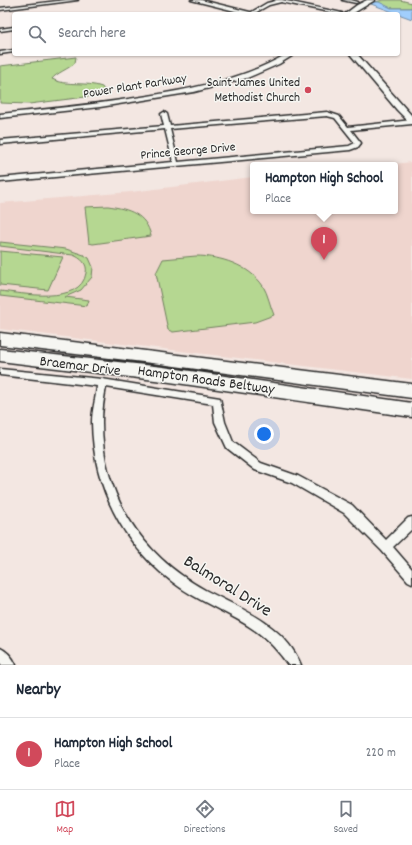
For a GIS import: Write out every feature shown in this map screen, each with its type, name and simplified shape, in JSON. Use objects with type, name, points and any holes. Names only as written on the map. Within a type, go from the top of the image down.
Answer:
[{"type":"highway","name":"Hampton Roads Beltway","points":[[0,339],[412,391]]},
{"type":"highway","name":"Hampton Roads Beltway","points":[[0,355],[163,374],[412,410]]},
{"type":"main road","points":[[194,0],[245,12]]},
{"type":"main road","points":[[351,12],[372,0]]},
{"type":"main road","points":[[341,12],[359,1]]},
{"type":"main road","name":"Power Plant Parkway","points":[[0,111],[110,100],[192,86],[243,72],[278,56]]},
{"type":"main road","name":"Power Plant Parkway","points":[[0,116],[106,104],[189,91],[249,74],[289,56]]},
{"type":"main road","points":[[355,56],[367,72],[379,82],[412,121]]},
{"type":"main road","points":[[363,56],[374,70],[379,82]]},
{"type":"street","points":[[0,9],[76,0]]},
{"type":"street","points":[[256,12],[268,4],[279,0],[334,12]]},
{"type":"street","points":[[344,0],[359,1]]},
{"type":"street","points":[[0,30],[12,28]]},
{"type":"street","points":[[0,53],[12,52]]},
{"type":"street","points":[[164,114],[176,164]]},
{"type":"street","points":[[0,142],[327,114],[337,117],[348,129],[412,121]]},
{"type":"street","name":"Prince George Drive","points":[[0,180],[356,146],[358,141],[348,129]]},
{"type":"street","name":"Braemar Drive","points":[[0,372],[102,383],[217,401],[220,422],[230,445],[258,467],[295,479],[348,509],[386,547],[412,577]]},
{"type":"street","name":"Balmoral Drive","points":[[102,383],[97,421],[100,460],[109,494],[121,519],[135,539],[163,567],[193,589],[257,623],[274,639],[295,665]]},
{"type":"street","points":[[386,547],[412,522]]},
{"type":"street","points":[[0,646],[5,659]]},
{"type":"shaded area","points":[[412,162],[412,379],[0,329],[0,203],[131,192],[250,177],[250,214],[398,214],[398,164]]},
{"type":"green space","points":[[383,0],[400,0],[412,3],[412,8],[391,8],[374,2]]},
{"type":"green space","points":[[76,57],[75,63],[52,79],[64,83],[96,85],[102,87],[105,91],[102,95],[29,104],[0,103],[0,66]]},
{"type":"green space","points":[[108,206],[130,211],[136,214],[145,222],[151,236],[93,244],[89,243],[85,207]]},
{"type":"green space","points":[[0,242],[66,249],[89,258],[93,267],[92,277],[81,290],[65,297],[89,300],[87,306],[0,296],[0,291],[35,295],[62,294],[73,290],[82,283],[86,273],[86,267],[79,258],[73,255],[0,246]]},
{"type":"green space","points":[[0,251],[63,257],[48,290],[0,285]]},
{"type":"green space","points":[[205,256],[224,260],[250,272],[263,286],[274,315],[255,322],[173,332],[168,330],[156,273],[163,259]]},
{"type":"water","points":[[374,2],[379,2],[391,8],[412,8],[412,19],[400,15],[400,12],[393,12],[371,4]]},
{"type":"place","name":"Saint James United Methodist Church","points":[[308,90]]},
{"type":"place","name":"Hampton High School","points":[[324,260]]}]
